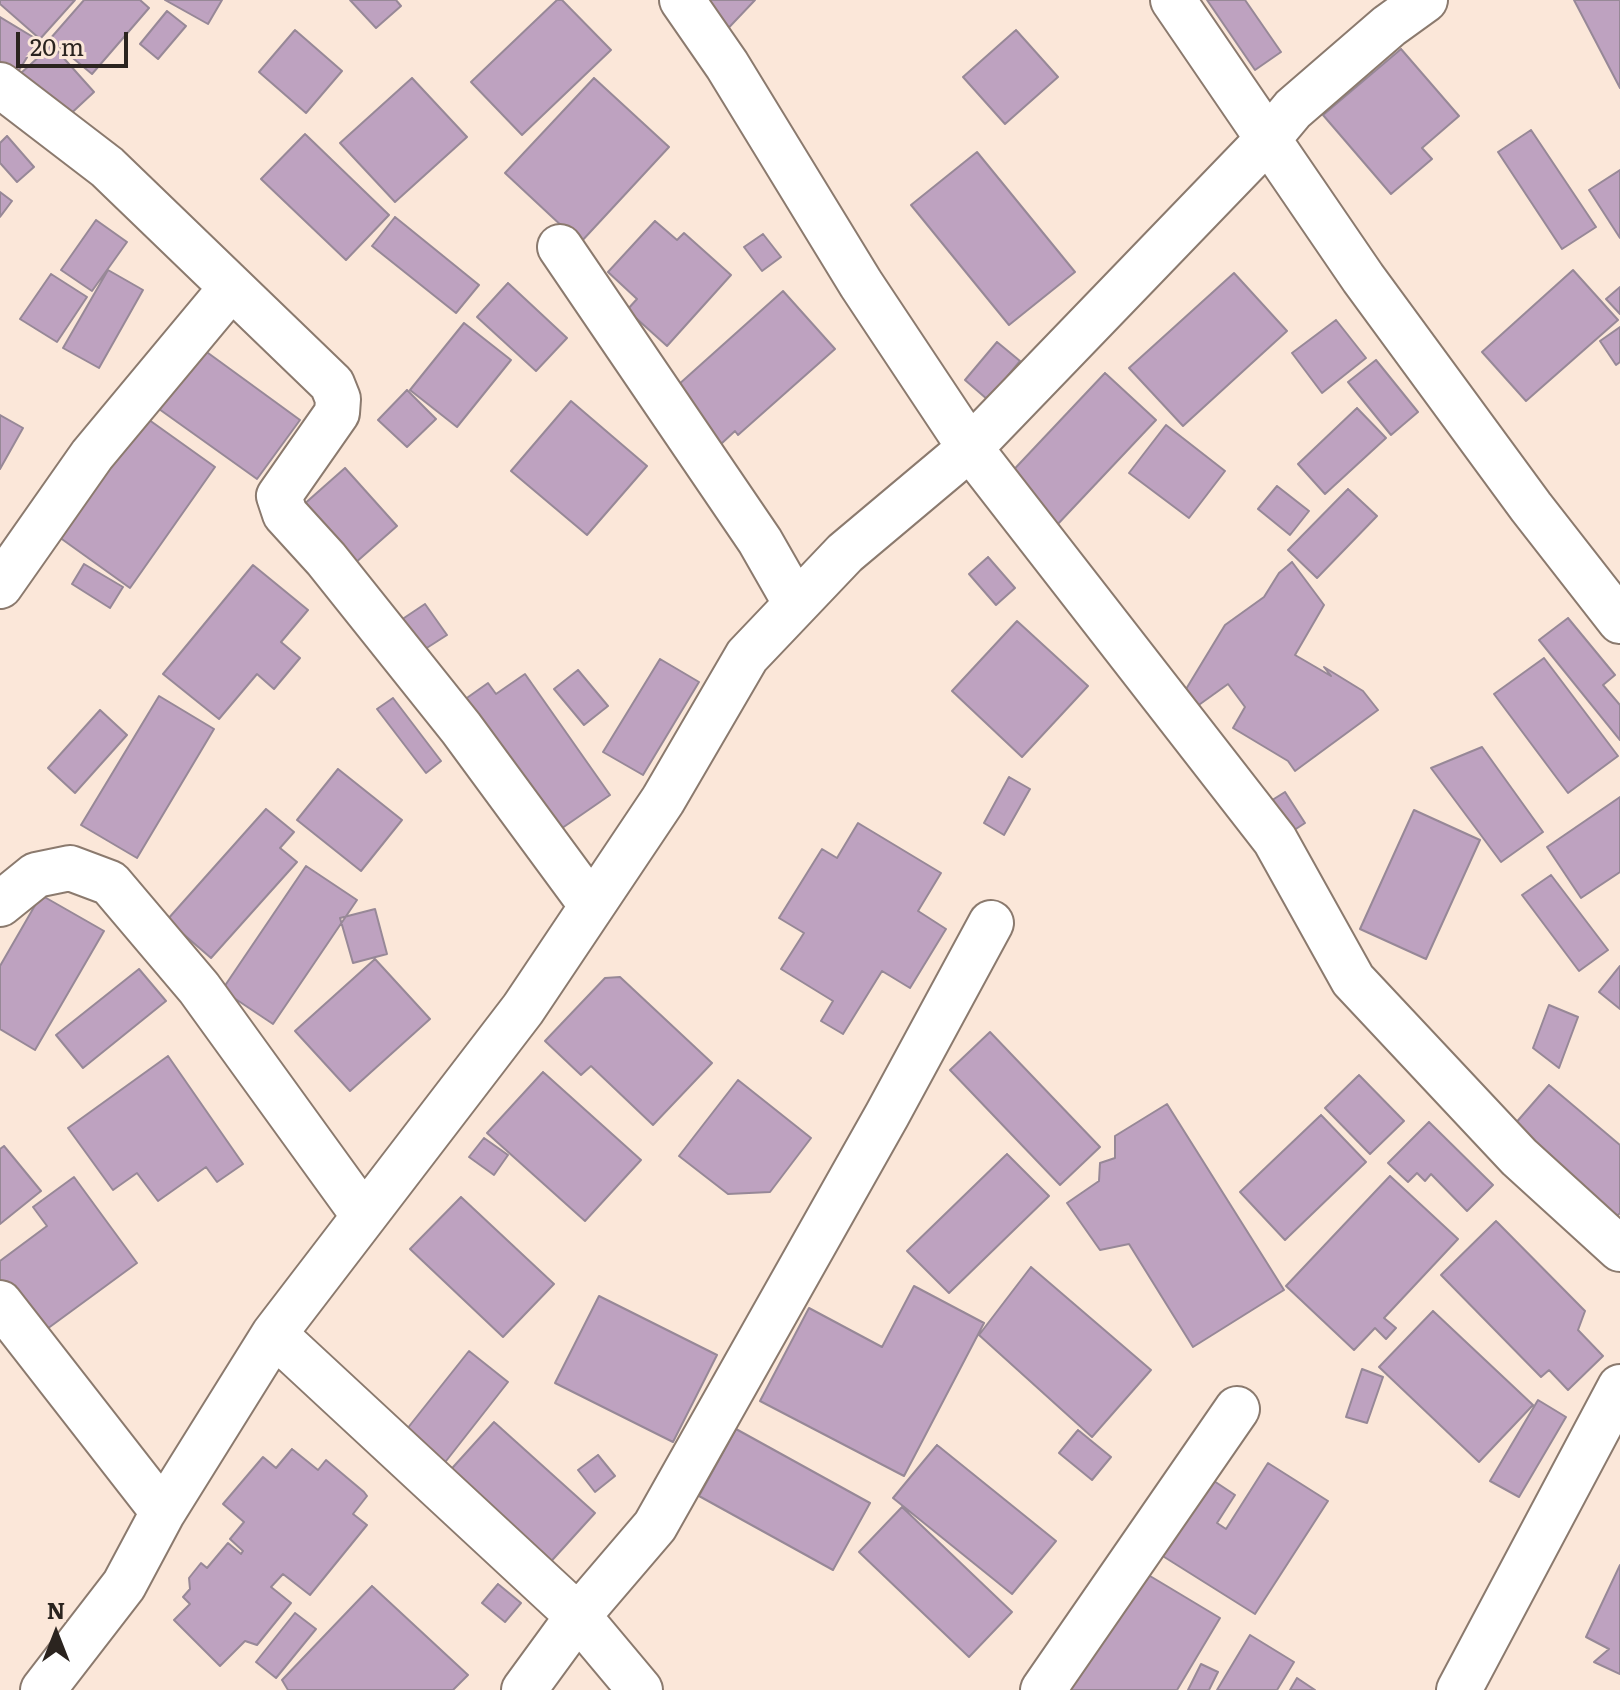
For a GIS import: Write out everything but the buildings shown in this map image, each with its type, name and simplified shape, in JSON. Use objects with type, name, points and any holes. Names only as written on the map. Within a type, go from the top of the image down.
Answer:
[{"type":"street","points":[[682,0],[727,65],[861,284],[970,448],[1275,840],[1353,980],[1519,1157],[1620,1249]]},
{"type":"street","points":[[1173,0],[1382,303],[1531,507],[1620,621]]},
{"type":"street","points":[[43,1690],[124,1585],[163,1512],[274,1334],[523,1009],[663,800],[747,656],[845,553],[970,448],[1268,139],[1293,109],[1389,26],[1425,0]]},
{"type":"street","points":[[0,85],[107,167],[332,384],[338,399],[337,413],[279,496],[285,514],[326,559],[461,728],[592,906]]},
{"type":"street","points":[[560,247],[760,541],[796,604]]},
{"type":"street","points":[[0,586],[92,455],[231,288]]},
{"type":"street","points":[[0,904],[36,875],[47,872],[70,868],[110,883],[199,988],[364,1216]]},
{"type":"street","points":[[524,1690],[578,1616],[655,1526],[887,1115],[991,923]]},
{"type":"street","points":[[0,1303],[163,1512]]},
{"type":"street","points":[[274,1334],[578,1616],[640,1690]]},
{"type":"street","points":[[1459,1690],[1620,1387]]},
{"type":"street","points":[[1043,1690],[1237,1409]]}]
